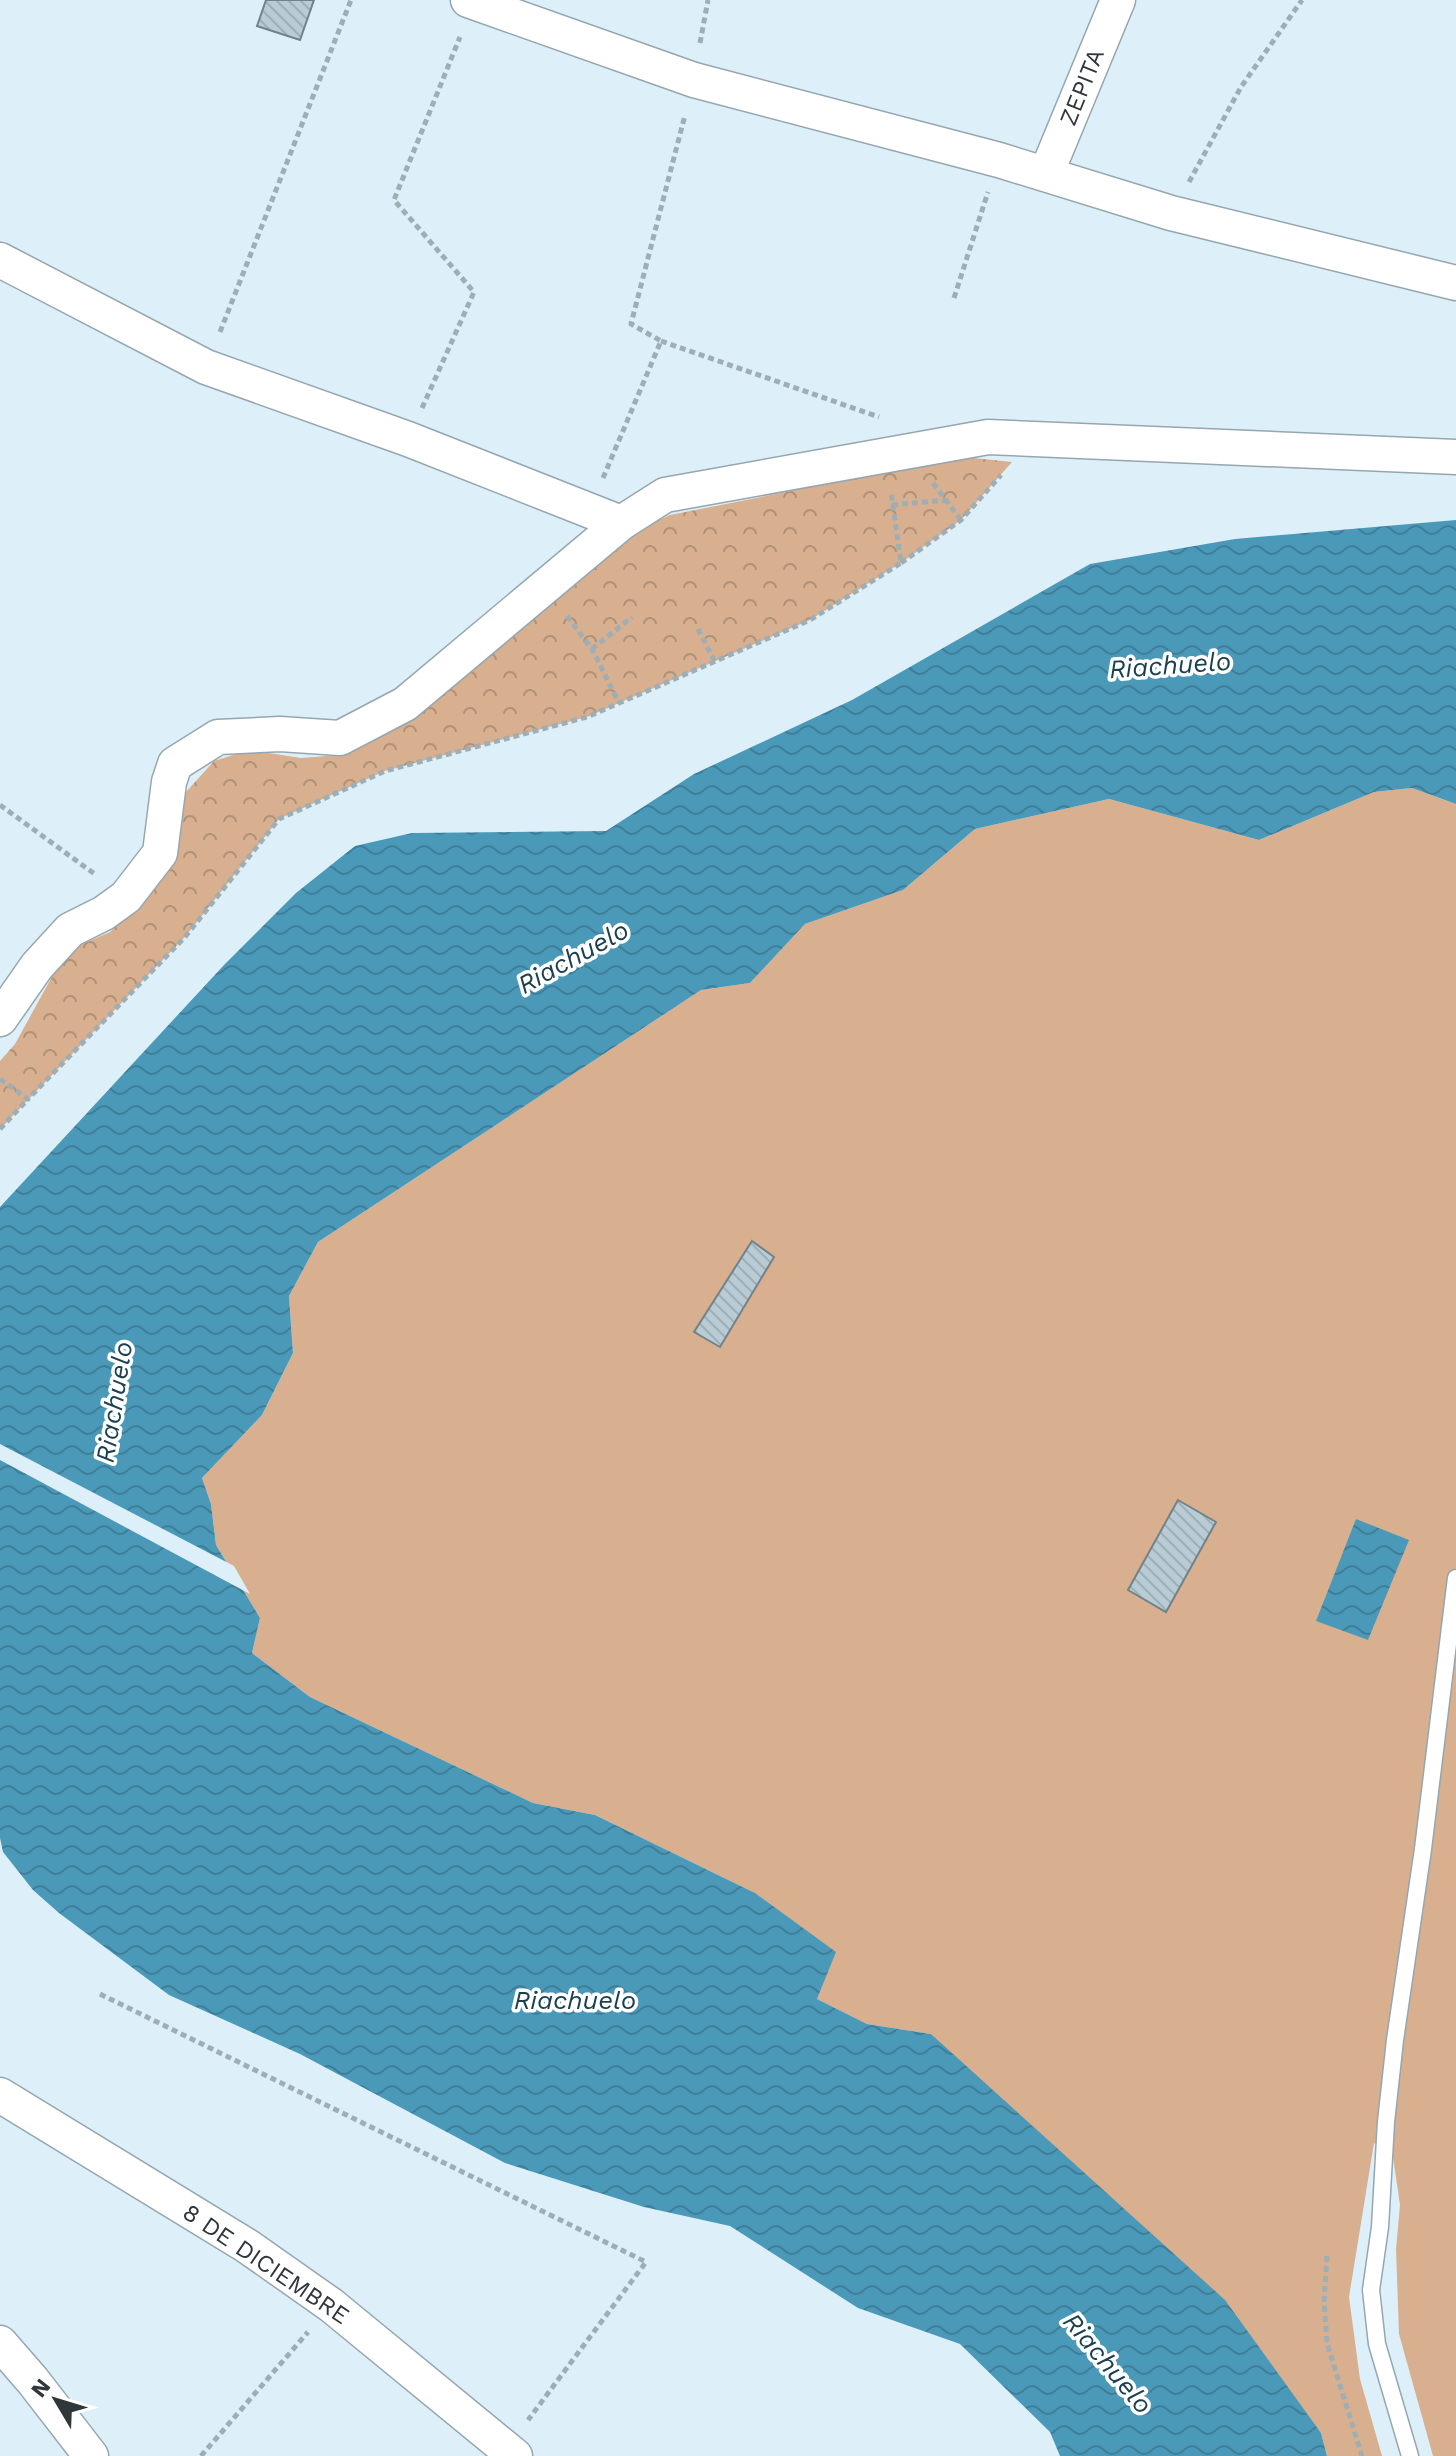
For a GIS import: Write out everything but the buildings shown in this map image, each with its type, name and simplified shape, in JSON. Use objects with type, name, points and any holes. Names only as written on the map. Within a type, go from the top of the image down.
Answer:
[{"type":"street","name":"ZEPITA","points":[[1046,174],[1118,0]]},
{"type":"street","points":[[471,1],[694,80],[999,160],[1171,213],[1456,283]]},
{"type":"street","points":[[0,260],[206,367],[408,439],[621,523]]},
{"type":"street","points":[[0,1019],[37,966],[70,930],[104,913],[126,897],[160,853],[169,782],[175,764],[218,737],[280,734],[340,738],[405,704],[621,523],[665,495],[988,437],[1456,457]]},
{"type":"street","name":"8 DE DICIEMBRE","points":[[0,2095],[247,2246],[331,2305],[510,2453]]},
{"type":"street","points":[[0,2343],[91,2456]]},
{"type":"lane","points":[[1410,2456],[1377,2344],[1371,2290],[1380,2227],[1386,2122],[1395,2040],[1423,1849],[1456,1578]]},
{"type":"path","points":[[206,367],[351,0]]},
{"type":"path","points":[[1171,213],[1241,87],[1302,0]]},
{"type":"path","points":[[408,439],[474,292],[394,200],[471,1]]},
{"type":"path","points":[[694,80],[631,324],[661,341],[893,422]]},
{"type":"path","points":[[954,298],[999,160]]},
{"type":"path","points":[[579,506],[605,475],[661,341]]},
{"type":"path","points":[[0,1129],[185,937],[279,819],[385,771],[587,717],[810,620],[901,563],[961,520],[1033,439]]},
{"type":"path","points":[[886,455],[901,563]]},
{"type":"path","points":[[892,505],[946,500]]},
{"type":"path","points":[[545,586],[592,649],[619,703]]},
{"type":"path","points":[[592,649],[632,617]]},
{"type":"path","points":[[698,629],[715,662]]},
{"type":"path","points":[[0,805],[126,897]]},
{"type":"path","points":[[0,1079],[28,1099]]},
{"type":"path","points":[[100,1994],[646,2262],[510,2453]]},
{"type":"path","points":[[1327,2256],[1324,2301],[1327,2343],[1362,2456]]},
{"type":"path","points":[[201,2456],[331,2305]]},
{"type":"green space","points":[[964,457],[1012,462],[961,520],[901,563],[810,620],[587,717],[385,771],[279,819],[185,937],[0,1129],[0,1061],[15,1044],[60,962],[76,947],[110,932],[148,895],[176,835],[185,793],[214,761],[249,750],[301,758],[340,755],[412,719],[538,610],[646,526],[670,515]]},
{"type":"green space","points":[[1412,788],[1456,804],[1456,2456],[1433,2456],[1399,2334],[1396,2249],[1400,2205],[1393,2157],[1374,2143],[1349,2297],[1360,2379],[1382,2456],[1327,2456],[1321,2433],[931,2034],[867,2024],[817,1999],[835,1952],[755,1893],[595,1815],[533,1803],[310,1697],[252,1653],[260,1618],[216,1545],[211,1504],[202,1478],[262,1415],[293,1353],[289,1296],[318,1242],[701,990],[750,983],[805,924],[903,890],[975,829],[1109,799],[1259,840],[1374,792]]},
{"type":"water","name":"Riachuelo","points":[[1456,520],[1456,804],[1412,788],[1374,792],[1259,840],[1109,799],[975,829],[903,890],[805,924],[750,983],[701,990],[318,1242],[289,1296],[293,1353],[262,1415],[202,1478],[211,1504],[216,1545],[260,1618],[252,1653],[310,1697],[533,1803],[595,1815],[755,1893],[836,1952],[817,1999],[867,2024],[931,2034],[1225,2300],[1321,2433],[1327,2456],[1060,2456],[1050,2432],[960,2344],[858,2308],[730,2226],[644,2207],[505,2163],[300,2054],[169,1995],[33,1890],[3,1852],[0,1838],[0,1207],[224,965],[296,893],[355,846],[412,833],[606,831],[694,774],[852,700],[1090,564],[1235,539]]},
{"type":"water","points":[[1356,1519],[1409,1540],[1368,1640],[1316,1621]]},
{"type":"pier","points":[[0,1444],[234,1566],[250,1594],[0,1460]]}]
